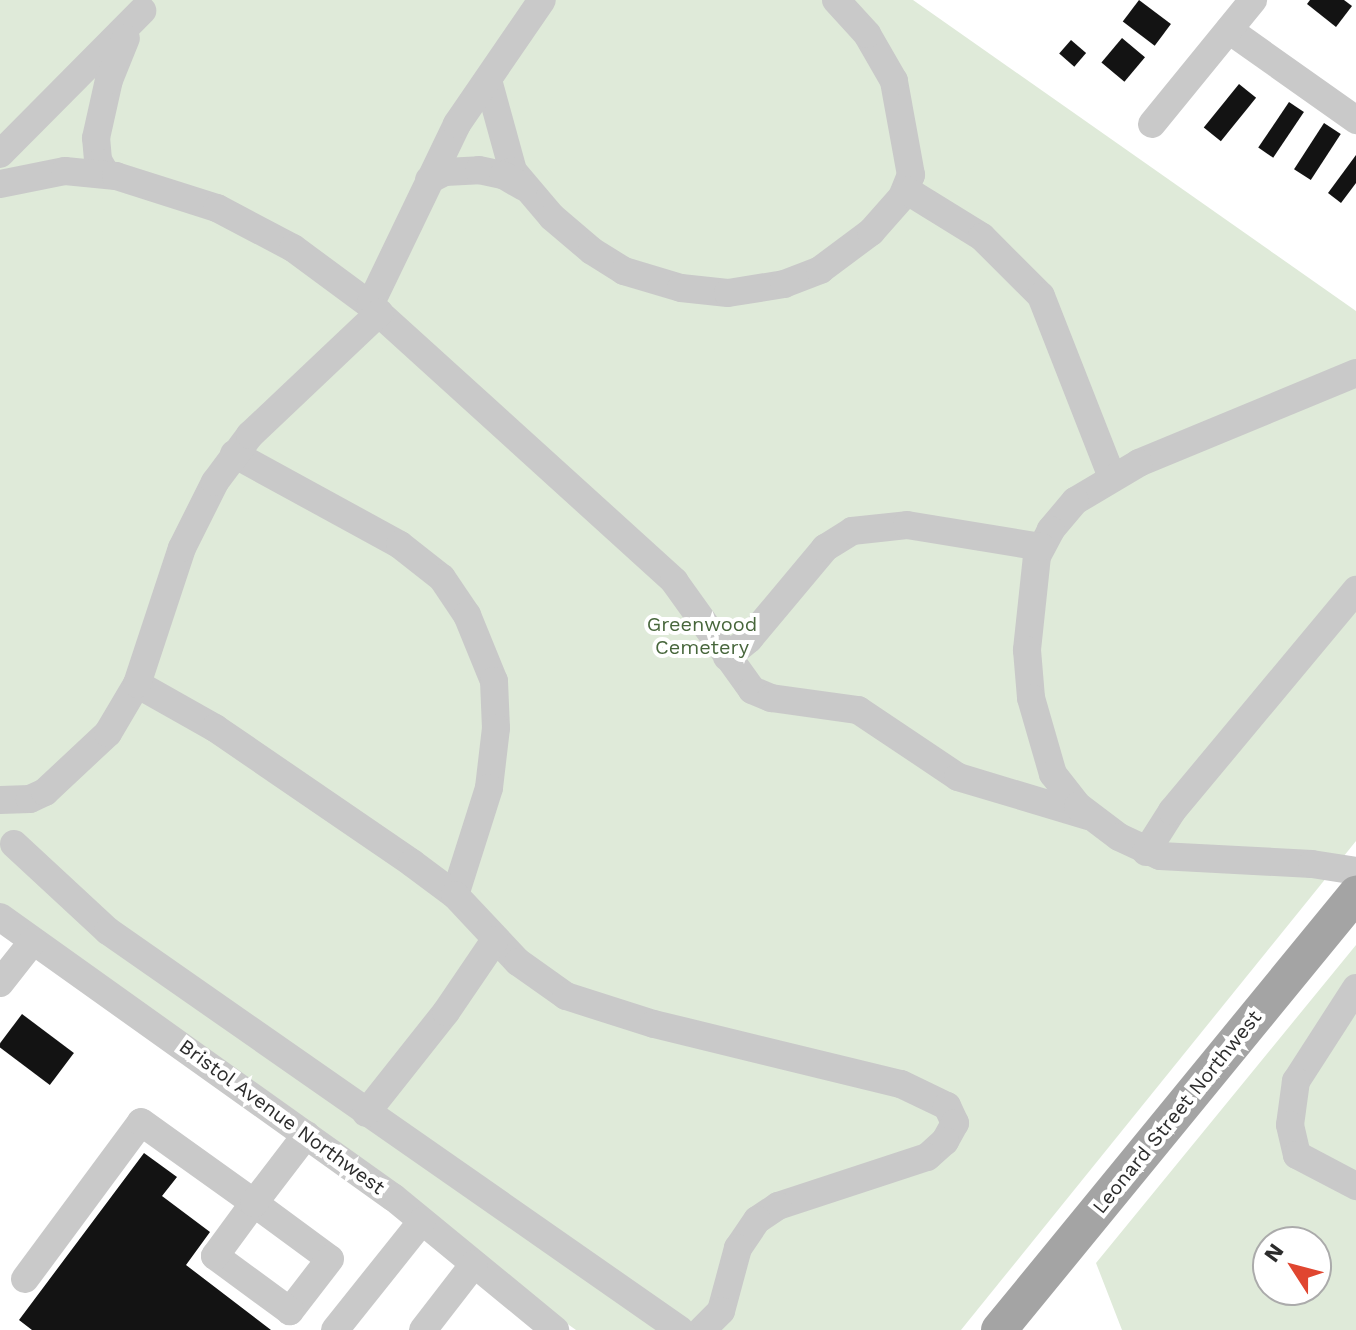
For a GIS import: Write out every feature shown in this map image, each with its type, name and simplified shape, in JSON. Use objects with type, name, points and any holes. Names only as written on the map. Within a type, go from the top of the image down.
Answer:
[{"type":"main road","name":"Leonard Street Northwest","points":[[999,1330],[1356,894]]},
{"type":"street","points":[[0,800],[30,799],[62,780],[108,733],[137,684],[192,522],[234,454],[374,309],[429,180],[488,80],[542,0]]},
{"type":"street","points":[[518,36],[554,0]]},
{"type":"street","points":[[488,80],[507,158],[524,187],[570,233],[624,271],[663,285],[728,293],[784,284],[820,270],[871,232],[906,190],[911,163],[898,91],[867,34],[836,0]]},
{"type":"street","points":[[1152,124],[1253,0]]},
{"type":"street","points":[[0,154],[146,5]]},
{"type":"street","points":[[106,174],[95,147],[103,104],[120,50],[146,5]]},
{"type":"street","points":[[1229,30],[1356,120]]},
{"type":"street","points":[[429,180],[445,172],[479,170],[524,187]]},
{"type":"street","points":[[0,184],[50,172],[106,174],[164,188],[251,225],[303,255],[374,309],[674,581],[708,623],[743,681],[762,695],[858,710],[958,777],[1088,816],[1146,852],[1356,871]]},
{"type":"street","points":[[906,190],[982,237],[1041,296],[1112,477]]},
{"type":"street","points":[[1088,816],[1053,774],[1031,698],[1027,638],[1041,547],[1075,501],[1112,477],[1356,373]]},
{"type":"street","points":[[234,454],[400,545],[442,578],[467,615],[494,681],[496,728],[489,788],[455,895]]},
{"type":"street","points":[[727,657],[749,639],[825,548],[852,531],[907,525],[1041,547]]},
{"type":"street","points":[[1146,852],[1172,811],[1356,590]]},
{"type":"street","points":[[137,684],[291,778],[455,895],[518,962],[581,1003],[901,1084],[937,1098],[953,1114],[951,1132],[927,1157],[778,1206],[757,1220],[738,1248],[721,1311],[702,1330]]},
{"type":"street","points":[[14,844],[108,931],[680,1330]]},
{"type":"street","name":"Bristol Avenue Northwest","points":[[0,917],[422,1221],[555,1330]]},
{"type":"street","points":[[366,1113],[495,940]]},
{"type":"street","points":[[0,983],[33,941]]},
{"type":"street","points":[[1356,988],[1296,1081],[1290,1125],[1297,1155],[1356,1186]]},
{"type":"street","points":[[25,1279],[141,1122],[254,1203],[306,1135]]},
{"type":"street","points":[[335,1330],[422,1221]]},
{"type":"street","points":[[430,1327],[474,1264]]},
{"type":"green space","name":"Greenwood Cemetery","points":[[0,0],[913,0],[1356,311],[1356,841],[961,1330],[576,1330],[0,917]]},
{"type":"green space","points":[[1356,945],[1356,1330],[1122,1330],[1096,1263]]},
{"type":"building","points":[[1139,0],[1171,24],[1155,46],[1123,22]]},
{"type":"building","points":[[1310,0],[1344,0],[1352,6],[1336,27],[1307,4]]},
{"type":"building","points":[[1122,38],[1145,57],[1124,82],[1101,63]]},
{"type":"building","points":[[1071,40],[1086,53],[1074,67],[1059,54]]},
{"type":"building","points":[[1239,84],[1256,98],[1221,141],[1204,128]]},
{"type":"building","points":[[1289,102],[1304,112],[1273,158],[1258,148]]},
{"type":"building","points":[[1324,123],[1341,134],[1311,180],[1294,169]]},
{"type":"building","points":[[1356,155],[1356,183],[1341,203],[1328,193]]},
{"type":"building","points":[[22,1014],[74,1053],[50,1085],[0,1048]]},
{"type":"building","points":[[144,1153],[177,1177],[162,1196],[210,1232],[186,1265],[271,1330],[32,1330],[19,1320]]}]
